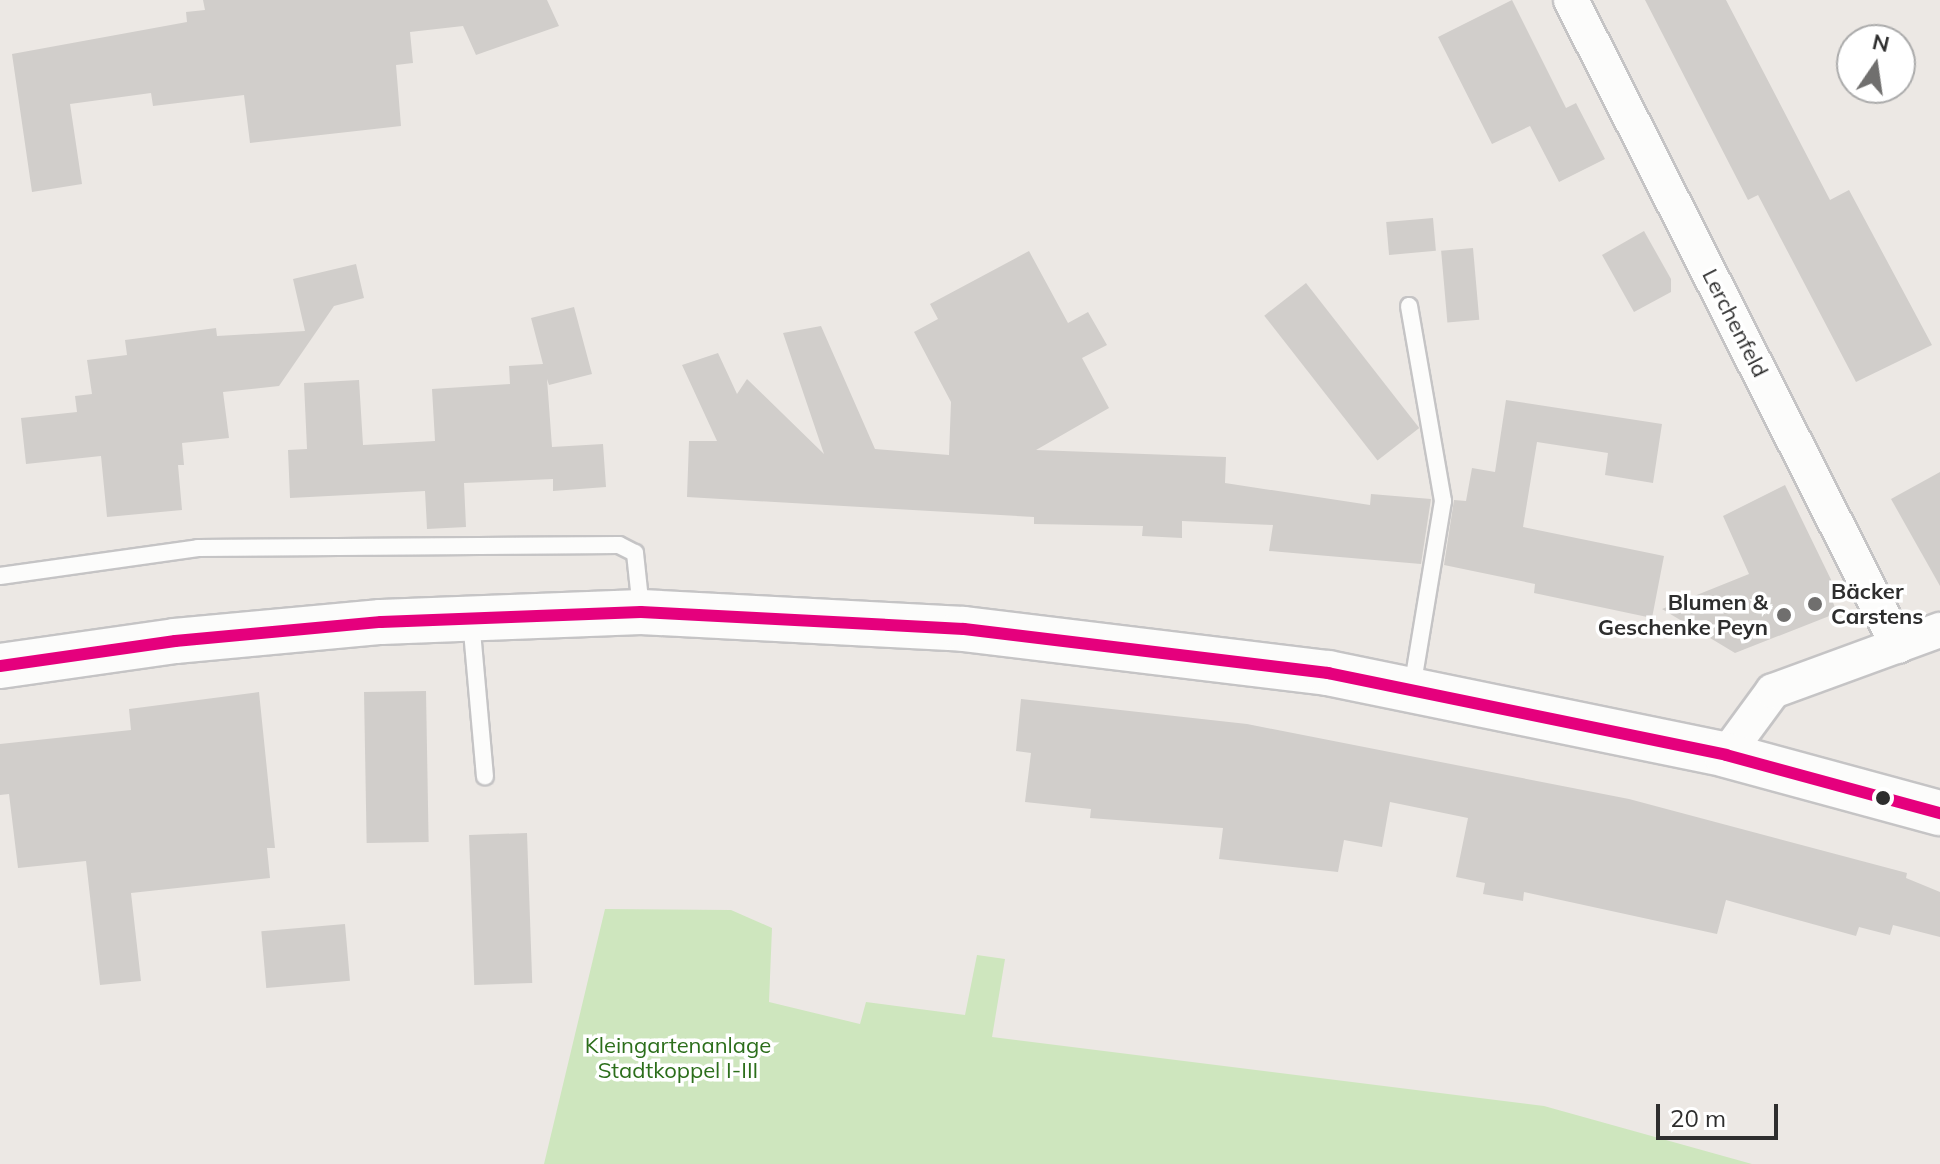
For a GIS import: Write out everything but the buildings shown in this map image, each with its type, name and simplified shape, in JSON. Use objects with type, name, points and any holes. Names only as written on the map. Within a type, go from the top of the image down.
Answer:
[{"type":"street","name":"Lerchenfeld","points":[[1571,0],[1898,646]]},
{"type":"street","points":[[0,666],[175,641],[471,619],[641,612],[964,629],[1191,654],[1412,690],[1726,755],[1940,813]]},
{"type":"street","points":[[1726,755],[1773,691],[1940,630]]},
{"type":"lane","points":[[1409,306],[1443,501],[1412,690]]},
{"type":"lane","points":[[0,576],[198,548],[619,545],[635,553],[641,612]]},
{"type":"lane","points":[[471,619],[485,776]]},
{"type":"green space","name":"Kleingartenanlage Stadtkoppel I-III","points":[[605,909],[731,910],[772,928],[769,1002],[860,1024],[866,1002],[965,1015],[977,955],[1005,959],[992,1037],[1544,1106],[1752,1164],[544,1164]]},
{"type":"transit line","points":[[0,666],[175,641],[381,622],[641,612],[964,629],[1328,673],[1726,755],[1940,813]]},
{"type":"place","name":"Bäcker Carstens","points":[[1815,604]]},
{"type":"place","name":"Blumen & Geschenke Peyn","points":[[1784,615]]}]
